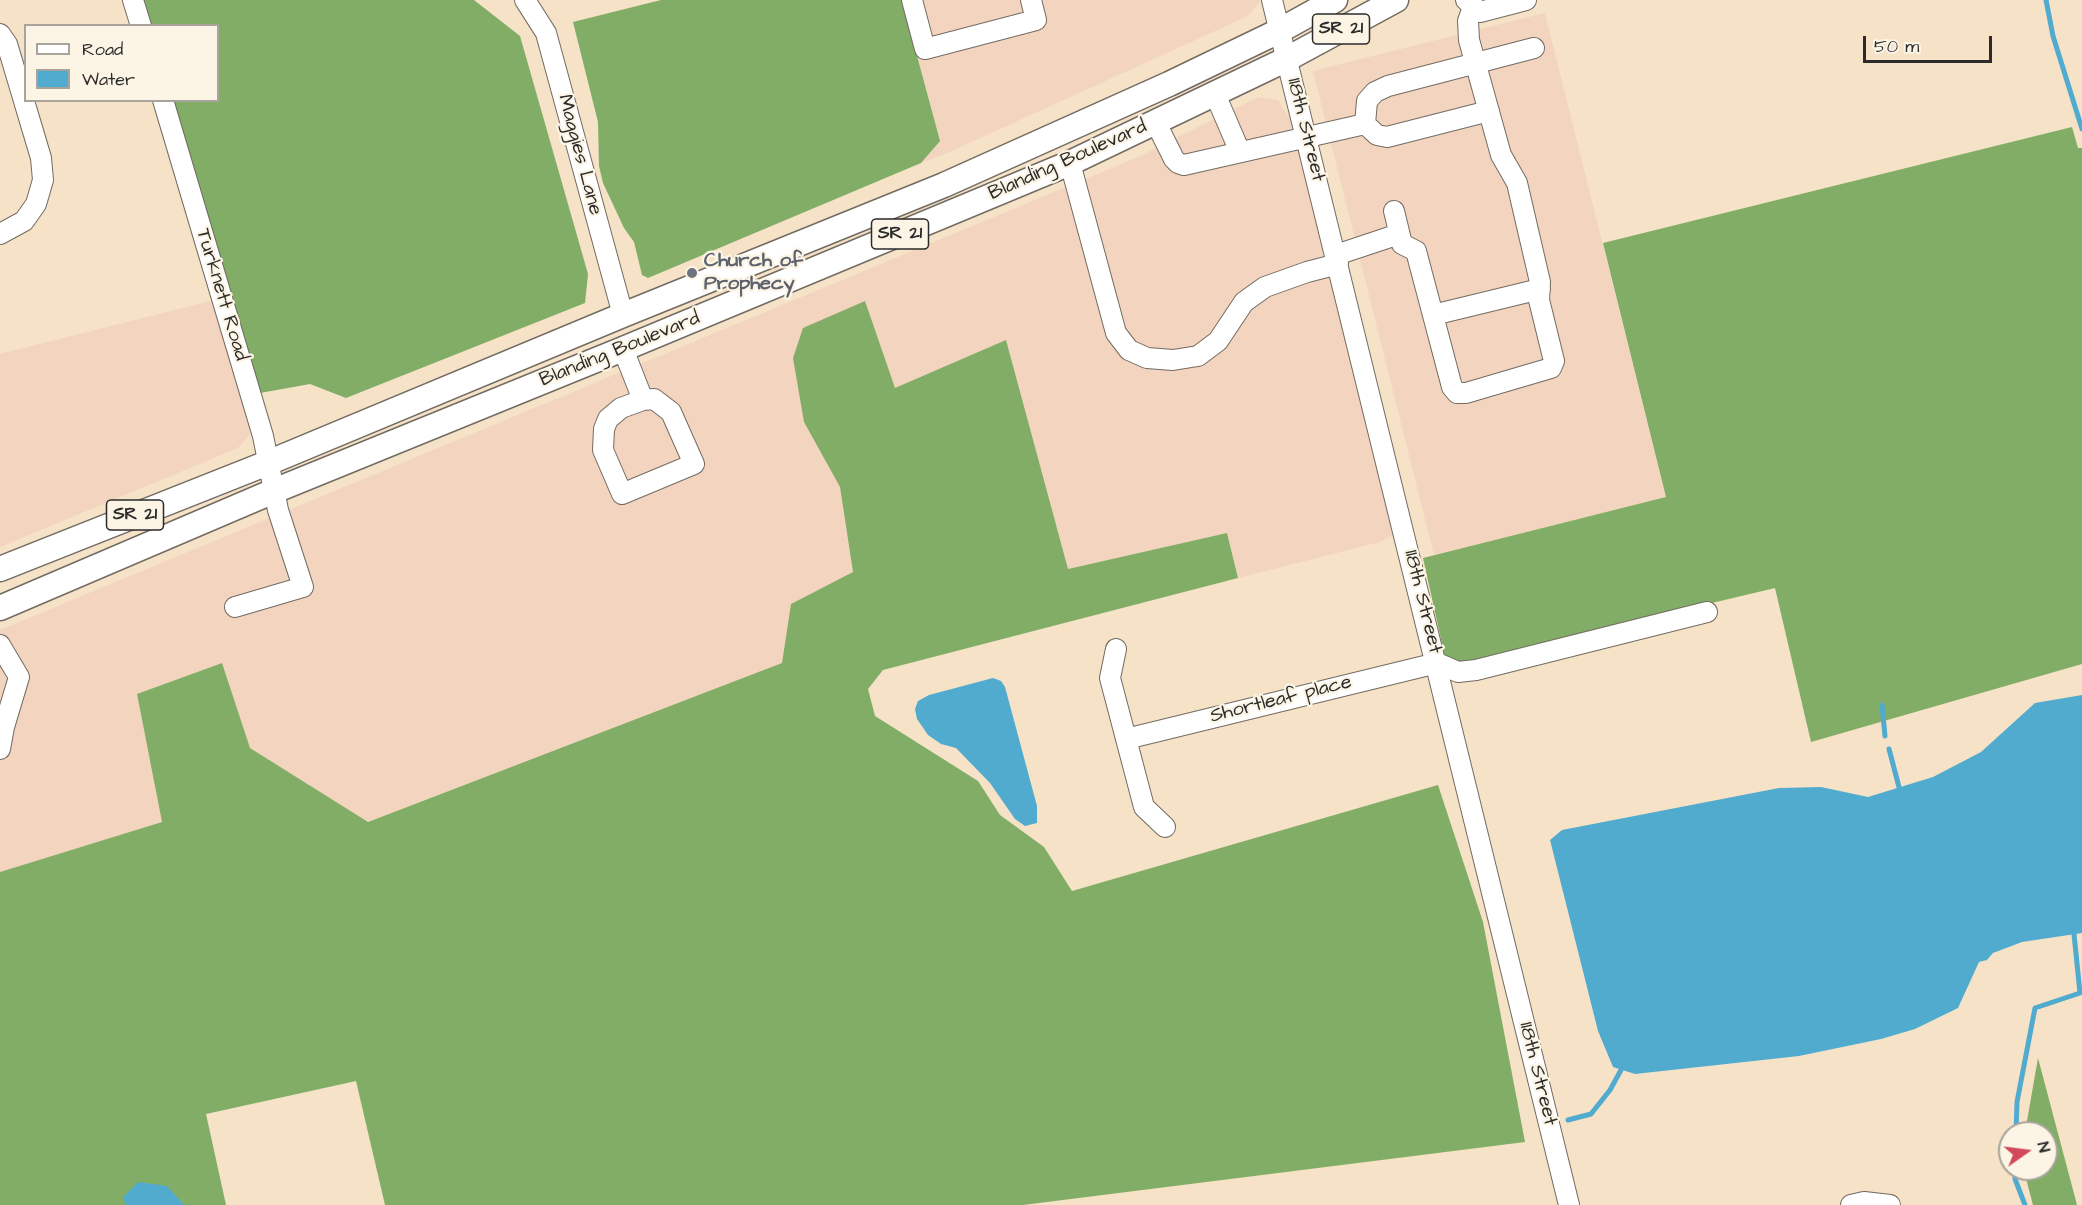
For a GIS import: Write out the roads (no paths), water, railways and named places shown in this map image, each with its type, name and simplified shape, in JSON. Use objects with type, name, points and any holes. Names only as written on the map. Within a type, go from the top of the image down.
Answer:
[{"type":"main road","name":"Blanding Boulevard","points":[[0,568],[270,462],[944,184],[1070,130],[1279,31],[1335,0]]},
{"type":"main road","name":"Blanding Boulevard","points":[[0,608],[274,491],[1070,163],[1287,58],[1396,0]]},
{"type":"main road","points":[[623,349],[640,324],[690,288]]},
{"type":"main road","points":[[554,377],[603,342],[623,315]]},
{"type":"street","points":[[133,0],[140,24]]},
{"type":"street","name":"Maggies Lane","points":[[525,0],[546,33],[623,315]]},
{"type":"street","points":[[912,0],[925,49],[1036,20],[1031,0]]},
{"type":"street","name":"118th Street","points":[[1272,0],[1569,1205]]},
{"type":"street","points":[[1469,4],[1480,12],[1526,0]]},
{"type":"street","points":[[1394,211],[1402,244],[1416,251],[1452,387],[1457,393],[1466,393],[1551,368],[1554,361],[1539,300],[1540,282],[1517,183],[1501,155],[1469,40],[1469,4]]},
{"type":"street","points":[[0,34],[7,44],[24,101]]},
{"type":"street","points":[[1365,124],[1367,101],[1375,92],[1388,86],[1534,48]]},
{"type":"street","points":[[1215,94],[1240,152]]},
{"type":"street","points":[[0,234],[24,221],[36,204],[43,180],[41,158],[24,102]]},
{"type":"street","name":"Turknett Road","points":[[164,102],[270,462],[278,510],[303,587],[235,607]]},
{"type":"street","points":[[1365,124],[1377,135],[1387,137],[1489,111]]},
{"type":"street","points":[[1156,123],[1174,159],[1184,165],[1365,124]]},
{"type":"street","points":[[1070,163],[1116,333],[1129,350],[1147,358],[1173,360],[1198,356],[1218,341],[1244,302],[1265,287],[1399,234]]},
{"type":"street","points":[[944,184],[956,210]]},
{"type":"street","points":[[1433,315],[1540,289]]},
{"type":"street","points":[[623,349],[643,400]]},
{"type":"street","points":[[654,399],[671,412],[693,464],[622,494],[603,450],[604,429],[608,419],[621,408],[643,400],[654,399]]},
{"type":"street","points":[[1437,663],[1458,672],[1476,670],[1707,612]]},
{"type":"street","points":[[0,645],[20,676],[4,727],[0,749]]},
{"type":"street","points":[[1116,649],[1110,678],[1144,807],[1165,827]]},
{"type":"street","name":"Shortleaf place","points":[[1126,739],[1437,663]]},
{"type":"street","points":[[1851,1205],[1864,1202],[1890,1205]]},
{"type":"water","points":[[993,678],[1001,681],[1005,687],[1037,806],[1037,823],[1025,826],[1015,819],[990,783],[956,748],[941,744],[928,735],[917,719],[915,709],[918,701],[929,695]]},
{"type":"water","points":[[2082,695],[2082,933],[2022,942],[1993,953],[1987,960],[1979,962],[1958,1008],[1915,1029],[1881,1039],[1799,1056],[1635,1074],[1613,1067],[1598,1031],[1550,840],[1562,830],[1779,788],[1821,787],[1868,797],[1933,777],[1981,752],[2035,703]]},
{"type":"water","points":[[138,1182],[167,1186],[184,1205],[126,1205],[123,1197]]},
{"type":"waterway","points":[[2046,0],[2053,36],[2082,129]]},
{"type":"waterway","points":[[1882,705],[1885,736]]},
{"type":"waterway","points":[[1889,749],[1899,787]]},
{"type":"waterway","points":[[2016,1121],[2017,1102],[2035,1008],[2080,993],[2074,934]]},
{"type":"waterway","points":[[1568,1120],[1591,1114],[1610,1090],[1621,1070]]},
{"type":"waterway","points":[[2016,1181],[2025,1205]]},
{"type":"place","name":"Church of Prophecy","points":[[692,273]]}]
